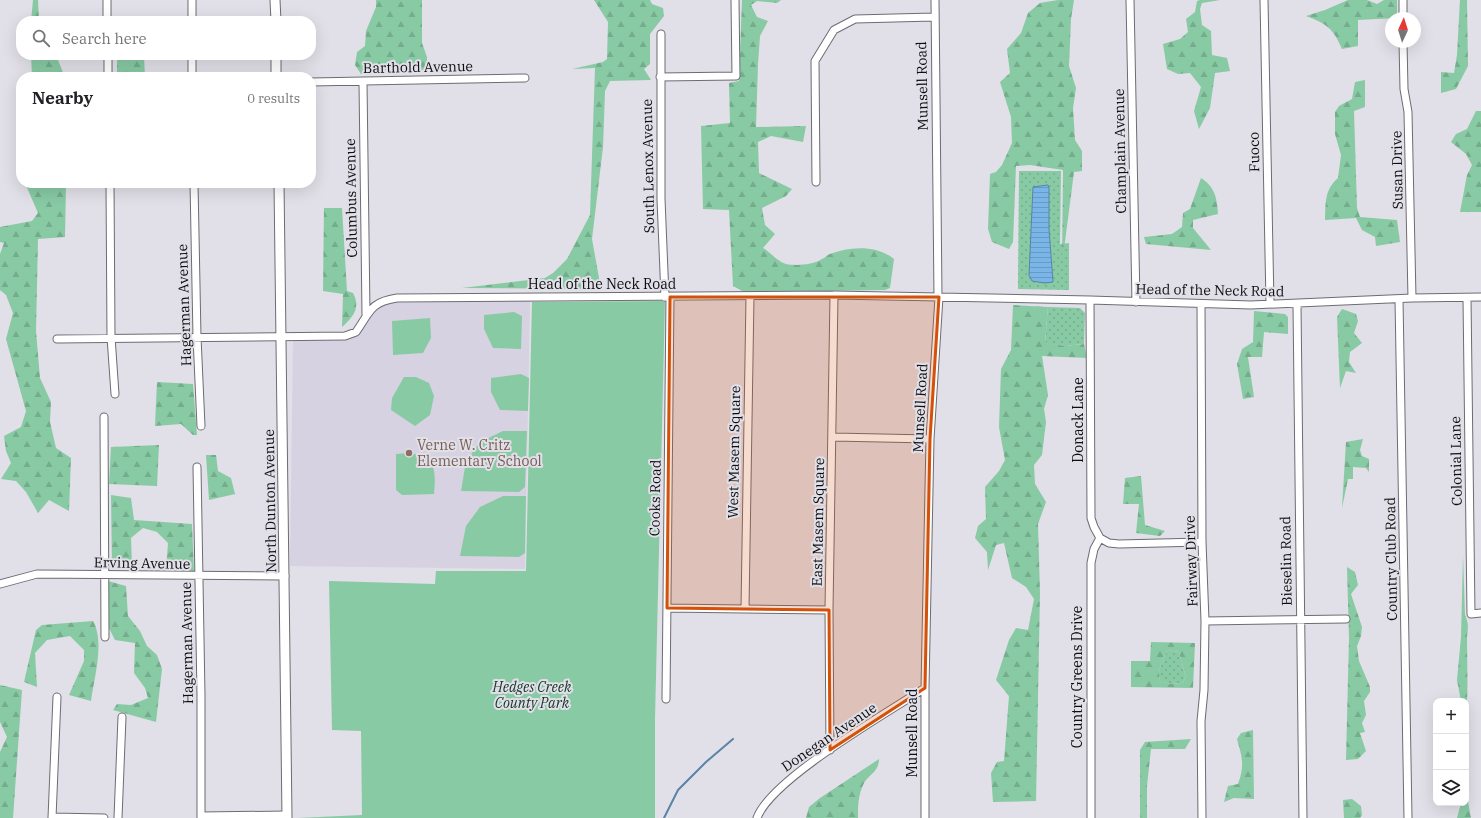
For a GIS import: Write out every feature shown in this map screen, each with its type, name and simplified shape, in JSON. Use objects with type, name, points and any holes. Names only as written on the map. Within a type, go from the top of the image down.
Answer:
[{"type":"street","points":[[107,0],[107,16]]},
{"type":"street","points":[[192,0],[192,16]]},
{"type":"street","points":[[275,0],[276,16]]},
{"type":"street","points":[[660,77],[736,76],[735,0]]},
{"type":"street","name":"Munsell Road","points":[[925,818],[930,439],[939,297],[934,0]]},
{"type":"street","name":"Champlain Avenue","points":[[1130,0],[1136,302]]},
{"type":"street","name":"Fuoco","points":[[1264,0],[1270,304]]},
{"type":"street","points":[[1403,0],[1403,12]]},
{"type":"street","points":[[816,182],[815,61],[834,30],[855,20],[934,17]]},
{"type":"street","name":"South Lenox Avenue","points":[[661,34],[661,199],[667,297]]},
{"type":"street","name":"Susan Drive","points":[[1403,48],[1404,89],[1408,112],[1412,298]]},
{"type":"street","points":[[108,60],[108,72]]},
{"type":"street","points":[[192,60],[192,72]]},
{"type":"street","points":[[276,60],[276,72]]},
{"type":"street","name":"Barthold Avenue","points":[[316,82],[525,78]]},
{"type":"street","name":"Columbus Avenue","points":[[364,82],[366,314]]},
{"type":"street","points":[[110,188],[111,337],[115,394]]},
{"type":"street","name":"Hagerman Avenue","points":[[194,188],[197,337],[202,426]]},
{"type":"street","name":"North Dunton Avenue","points":[[279,188],[287,816]]},
{"type":"street","name":"Head of the Neck Road","points":[[57,339],[111,337],[345,336],[356,332],[366,314],[374,305],[385,300],[397,298],[834,295],[1296,305],[1412,298],[1481,297]]},
{"type":"street","name":"East Masem Square","points":[[830,750],[829,610],[833,437],[834,295]]},
{"type":"street","name":"West Masem Square","points":[[745,609],[750,296]]},
{"type":"street","name":"Cooks Road","points":[[666,699],[667,297]]},
{"type":"street","name":"Colonial Lane","points":[[1467,298],[1471,614],[1481,613]]},
{"type":"street","name":"Country Club Road","points":[[1399,299],[1408,818]]},
{"type":"street","name":"Donack Lane","points":[[1090,300],[1091,518],[1100,538]]},
{"type":"street","name":"Fairway Drive","points":[[1201,304],[1202,542],[1205,622],[1201,721],[1202,818]]},
{"type":"street","name":"Bieselin Road","points":[[1296,305],[1303,818]]},
{"type":"street","points":[[104,417],[104,575],[106,637]]},
{"type":"street","points":[[833,437],[930,439]]},
{"type":"street","name":"Hagerman Avenue","points":[[196,467],[199,577],[201,817]]},
{"type":"street","points":[[1100,538],[1109,543],[1119,544],[1202,542]]},
{"type":"street","name":"Country Greens Drive","points":[[1091,818],[1091,563],[1094,549],[1100,538]]},
{"type":"street","name":"Erving Avenue","points":[[0,584],[37,574],[199,577],[285,576]]},
{"type":"street","points":[[667,608],[829,610]]},
{"type":"street","points":[[1205,622],[1346,619]]},
{"type":"street","name":"Donegan Avenue","points":[[757,818],[759,811],[786,782],[830,750],[926,688]]},
{"type":"street","points":[[57,697],[52,817],[104,818]]},
{"type":"street","points":[[118,818],[122,717]]},
{"type":"street","points":[[201,817],[287,816]]},
{"type":"highlighted area","points":[[670,297],[939,297],[930,439],[925,688],[830,750],[829,610],[667,608]]},
{"type":"shaded area","name":"Verne W. Critz Elementary School","points":[[530,300],[525,569],[290,566],[293,339],[351,337],[371,314],[381,305],[387,303]]},
{"type":"green space","points":[[33,0],[38,0],[39,16],[31,16]]},
{"type":"green space","points":[[376,0],[422,0],[422,43],[427,57],[427,70],[361,74],[355,65],[357,52],[365,46],[366,31],[376,7]]},
{"type":"green space","points":[[594,0],[650,0],[652,4],[663,8],[664,16],[650,34],[650,64],[644,69],[651,80],[610,81],[605,91],[603,147],[592,239],[601,289],[462,288],[545,278],[553,273],[567,259],[590,215],[595,68],[572,69],[603,62],[607,59],[608,22]]},
{"type":"green space","points":[[742,0],[781,0],[777,3],[757,1],[751,5],[757,17],[768,21],[760,36],[756,127],[806,126],[803,142],[771,136],[758,142],[759,173],[792,189],[786,196],[762,208],[765,225],[775,234],[763,248],[783,263],[795,265],[814,263],[830,254],[846,249],[863,248],[880,251],[894,259],[890,288],[885,290],[744,292],[733,286],[729,210],[703,209],[701,126],[730,123],[729,83],[739,81]]},
{"type":"green space","points":[[1058,0],[1074,0],[1071,19],[1069,66],[1076,88],[1073,108],[1075,140],[1082,151],[1082,171],[1074,172],[1062,265],[1063,170],[1030,165],[1016,166],[1013,242],[1009,249],[992,242],[988,229],[990,174],[996,172],[1002,165],[1012,143],[1011,117],[1000,82],[1010,73],[1007,49],[1021,33],[1028,13],[1040,3]]},
{"type":"green space","points":[[1220,0],[1202,3],[1200,9],[1202,25],[1211,31],[1212,55],[1227,58],[1230,71],[1215,73],[1210,108],[1199,129],[1194,111],[1201,87],[1190,73],[1178,74],[1167,69],[1163,44],[1180,39],[1188,32],[1186,19],[1195,12],[1197,1]]},
{"type":"green space","points":[[1348,0],[1367,0],[1377,4],[1384,0],[1397,0],[1397,12],[1385,12],[1385,19],[1358,20],[1358,46],[1342,49],[1332,31],[1324,24],[1306,16]]},
{"type":"green space","points":[[1460,0],[1467,0],[1468,66],[1456,89],[1441,93],[1441,72],[1454,73],[1457,55]]},
{"type":"green space","points":[[31,60],[58,60],[63,72],[32,72]]},
{"type":"green space","points":[[117,60],[144,60],[145,72],[117,72]]},
{"type":"green space","points":[[1365,80],[1365,107],[1354,111],[1357,208],[1360,217],[1397,220],[1400,242],[1376,246],[1375,237],[1362,230],[1356,218],[1325,220],[1328,192],[1330,187],[1338,178],[1341,155],[1335,134],[1335,112],[1339,106],[1352,99],[1355,82]]},
{"type":"green space","points":[[1476,111],[1481,111],[1481,212],[1460,212],[1467,175],[1472,165],[1466,154],[1451,142],[1456,134],[1467,129]]},
{"type":"green space","points":[[1019,171],[1061,171],[1060,244],[1069,243],[1069,290],[1018,289]]},
{"type":"green space","points":[[1201,178],[1206,181],[1214,193],[1218,214],[1193,220],[1193,228],[1211,250],[1146,244],[1144,237],[1172,234],[1182,227],[1183,213],[1190,209]]},
{"type":"green space","points":[[27,188],[66,188],[65,237],[38,239],[36,331],[40,378],[51,402],[50,422],[56,448],[71,458],[69,511],[49,500],[38,513],[26,492],[16,481],[1,479],[11,463],[6,451],[4,436],[21,427],[26,411],[6,339],[13,313],[6,295],[0,290],[0,254],[4,243],[0,242],[0,227],[32,221],[38,213]]},
{"type":"green space","points":[[324,208],[342,208],[347,291],[353,293],[356,308],[355,312],[342,327],[343,294],[323,291]]},
{"type":"green space","name":"Hedges Creek County Park","points":[[665,301],[655,718],[655,818],[298,818],[362,815],[361,731],[332,730],[329,581],[435,584],[436,571],[526,571],[532,302]]},
{"type":"green space","points":[[1013,305],[1048,307],[1045,342],[1064,346],[1084,344],[1087,358],[1042,356],[1048,395],[1044,409],[1046,422],[1042,455],[1034,465],[1035,484],[1046,502],[1038,524],[1040,593],[1036,801],[993,802],[991,773],[997,762],[1004,761],[1009,696],[996,680],[1009,640],[1016,628],[1028,630],[1034,599],[1026,587],[1012,578],[1004,543],[996,545],[988,570],[987,552],[975,538],[978,526],[986,519],[985,487],[999,471],[1005,460],[999,427],[1001,369],[1011,350]]},
{"type":"green space","points":[[1048,307],[1080,308],[1085,313],[1084,344],[1064,346],[1045,343]]},
{"type":"green space","points":[[1342,309],[1356,314],[1358,321],[1354,333],[1362,343],[1350,352],[1349,362],[1356,373],[1346,371],[1340,388],[1337,317]]},
{"type":"green space","points":[[1254,311],[1285,314],[1288,317],[1288,334],[1264,332],[1262,357],[1248,357],[1254,397],[1243,399],[1237,364],[1242,349],[1253,342]]},
{"type":"green space","points":[[514,312],[522,316],[521,349],[493,348],[484,329],[484,315]]},
{"type":"green space","points":[[430,318],[431,338],[423,353],[393,355],[392,321]]},
{"type":"green space","points":[[521,374],[529,378],[528,411],[500,410],[491,392],[491,378]]},
{"type":"green space","points":[[404,377],[416,377],[429,383],[434,396],[430,415],[415,426],[391,410],[392,398]]},
{"type":"green space","points":[[157,382],[193,384],[197,435],[193,435],[181,424],[155,426]]},
{"type":"green space","points":[[503,431],[527,431],[525,487],[519,492],[461,491],[466,461],[480,442]]},
{"type":"green space","points":[[1363,439],[1360,450],[1362,456],[1369,459],[1369,472],[1366,468],[1353,467],[1353,479],[1348,479],[1342,508],[1346,442]]},
{"type":"green space","points":[[159,445],[157,486],[109,484],[111,447]]},
{"type":"green space","points":[[409,453],[425,457],[429,461],[434,471],[434,494],[402,495],[396,490],[396,454]]},
{"type":"green space","points":[[206,455],[216,455],[218,471],[231,478],[235,494],[209,500]]},
{"type":"green space","points":[[1141,476],[1145,525],[1165,531],[1160,536],[1136,533],[1139,504],[1123,504],[1125,478]]},
{"type":"green space","points":[[111,495],[131,498],[134,520],[192,524],[194,571],[166,569],[168,543],[157,532],[143,528],[131,538],[132,566],[112,567]]},
{"type":"green space","points":[[503,496],[526,496],[525,553],[519,557],[460,556],[466,526],[480,507]]},
{"type":"green space","points":[[1463,555],[1465,615],[1468,625],[1467,698],[1460,698],[1457,680],[1461,637]]},
{"type":"green space","points":[[1347,567],[1355,572],[1358,585],[1351,594],[1362,627],[1361,636],[1357,646],[1359,661],[1370,687],[1370,692],[1364,701],[1366,715],[1362,723],[1365,732],[1360,733],[1366,751],[1358,759],[1346,760],[1349,638]]},
{"type":"green space","points":[[108,581],[126,586],[128,616],[140,631],[147,646],[157,655],[162,669],[156,722],[113,710],[117,704],[131,705],[148,698],[145,688],[134,673],[135,643],[115,640],[108,626]]},
{"type":"green space","points":[[93,621],[98,639],[98,660],[91,701],[69,695],[84,661],[84,650],[70,636],[47,640],[35,653],[37,687],[24,682],[36,630],[42,625]]},
{"type":"green space","points":[[1151,642],[1195,643],[1193,688],[1131,687],[1131,661],[1150,661]],"holes":[[[1167,650],[1179,652],[1186,678],[1182,683],[1171,684],[1160,681],[1159,670]]]},
{"type":"green space","points":[[1167,650],[1179,652],[1186,678],[1182,683],[1171,684],[1160,681],[1159,670]]},
{"type":"green space","points":[[0,685],[22,690],[13,818],[0,818],[0,752],[7,737],[0,722]]},
{"type":"green space","points":[[1253,730],[1254,799],[1234,798],[1224,802],[1228,786],[1238,784],[1242,771],[1241,756],[1237,739],[1241,733]]},
{"type":"green space","points":[[1191,739],[1185,749],[1151,749],[1147,786],[1147,818],[1140,818],[1140,750],[1145,742]]},
{"type":"green space","points":[[879,759],[877,767],[862,787],[859,800],[858,818],[806,818],[809,807],[820,798]]},
{"type":"green space","points":[[1352,799],[1361,806],[1362,815],[1360,818],[1344,818],[1343,800]]},
{"type":"green space","points":[[1460,806],[1469,806],[1471,818],[1457,818]]},
{"type":"water","points":[[1048,185],[1049,229],[1053,282],[1045,283],[1032,281],[1029,275],[1033,187]]},
{"type":"waterway","points":[[664,818],[678,790],[706,762],[733,739]]},
{"type":"place","name":"Verne W. Critz Elementary School","points":[[409,453]]}]
